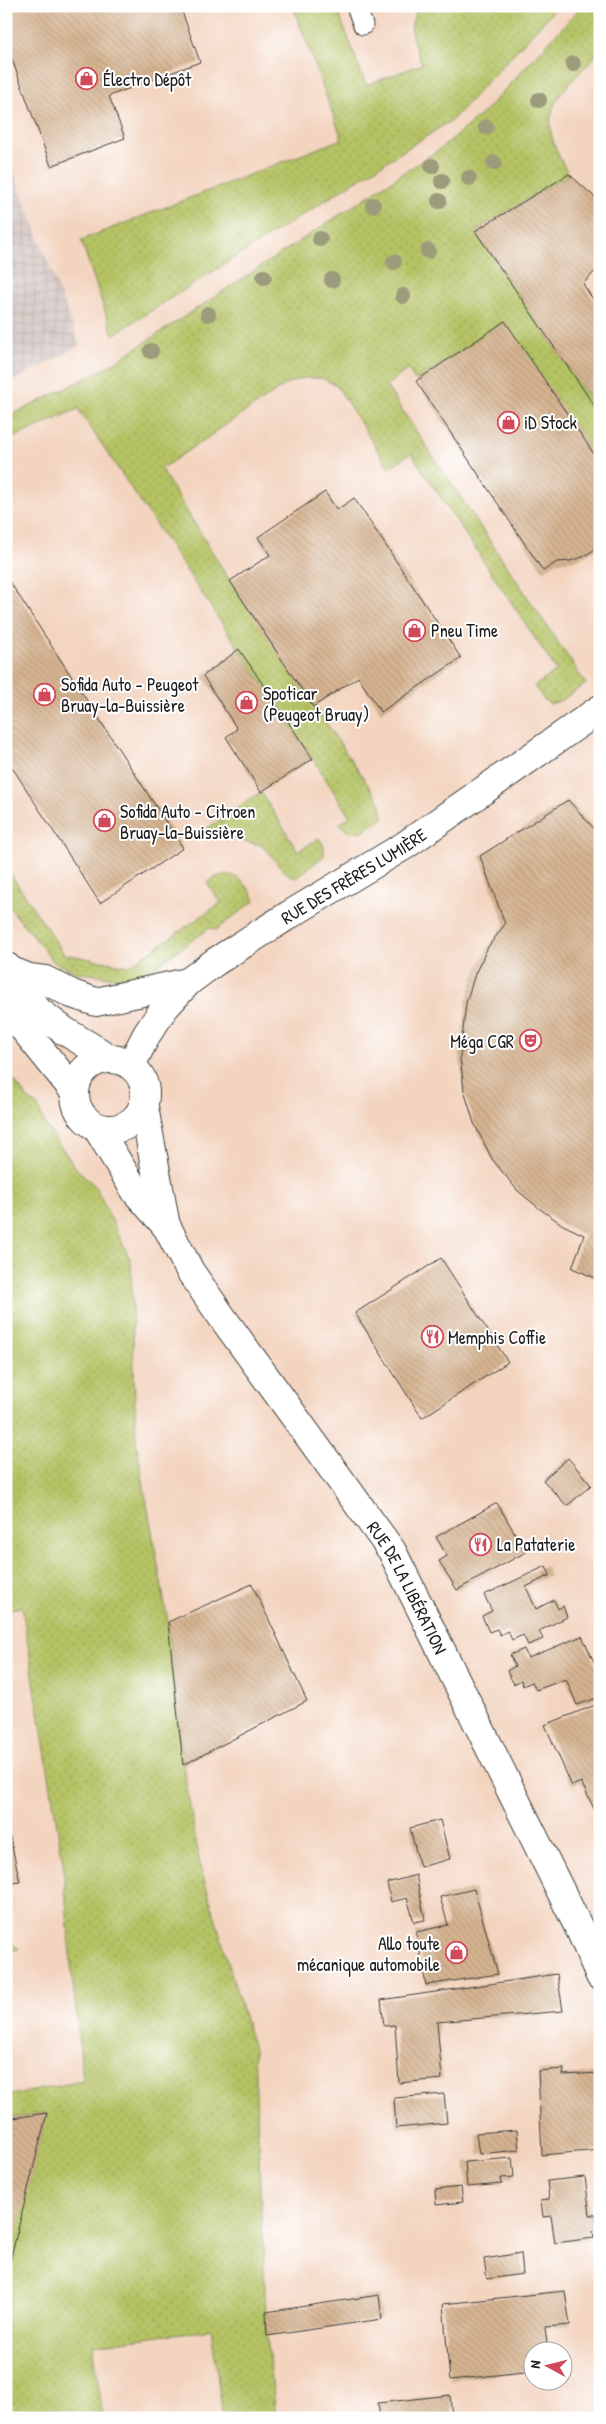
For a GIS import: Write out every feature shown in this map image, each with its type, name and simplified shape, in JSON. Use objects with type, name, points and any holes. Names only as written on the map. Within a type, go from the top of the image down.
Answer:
[{"type":"main road","name":"RUE DES FRÈRES LUMIÈRE","points":[[121,1062],[147,1034],[165,1007],[188,982],[215,962],[404,846],[600,709]]},
{"type":"main road","points":[[8,968],[29,978],[45,980],[72,994],[96,1002],[188,982]]},
{"type":"main road","points":[[8,968],[38,1011],[63,1030],[121,1062],[145,1084],[144,1107],[136,1119],[125,1127],[112,1130],[97,1128],[80,1114],[76,1104],[75,1092],[77,1082],[87,1068],[100,1060],[121,1062]]},
{"type":"main road","points":[[6,1007],[75,1092]]},
{"type":"main road","name":"RUE DE LA LIBÉRATION","points":[[144,1107],[167,1227]]},
{"type":"main road","name":"RUE DE LA LIBÉRATION","points":[[97,1128],[136,1192],[167,1227],[190,1271],[392,1551],[590,1931],[600,1976]]},
{"type":"lane","points":[[356,6],[363,25]]},
{"type":"shaded area","points":[[6,6],[600,6],[600,2418],[6,2418]]},
{"type":"shaded area","points":[[6,153],[80,345],[6,385]]},
{"type":"green space","points":[[293,6],[336,6],[366,85],[422,64],[413,42],[411,29],[419,6],[558,6],[452,120],[113,335],[81,240],[342,139]]},
{"type":"green space","points":[[582,6],[600,6],[600,51],[561,93],[554,106],[551,120],[551,135],[557,153],[569,174],[475,231],[600,414],[600,464],[503,322],[416,381],[408,369],[386,386],[586,684],[560,701],[551,704],[544,700],[534,686],[557,671],[411,453],[389,468],[337,386],[322,378],[304,378],[288,383],[161,469],[230,581],[381,804],[383,818],[363,831],[349,832],[339,824],[350,817],[313,759],[78,409],[6,441],[6,418],[106,368],[440,149],[484,112]]},
{"type":"green space","points":[[261,792],[298,851],[319,838],[324,846],[324,856],[296,878],[285,872],[260,845],[203,831]]},
{"type":"green space","points":[[6,867],[64,954],[129,966],[221,903],[207,883],[215,878],[222,875],[236,877],[247,886],[255,900],[216,930],[210,928],[150,970],[139,975],[115,978],[75,972],[54,962],[6,903]]},
{"type":"green space","points":[[6,1070],[29,1100],[37,1105],[46,1126],[76,1168],[96,1187],[131,1261],[136,1441],[168,1622],[183,1765],[200,1866],[254,2050],[267,2336],[276,2418],[223,2418],[211,2329],[93,2345],[103,2418],[6,2418],[6,2271],[47,2113],[6,2119],[6,2096],[83,2081],[63,1863],[22,1607],[6,1610]]},
{"type":"green space","points":[[6,1936],[19,1949],[6,1952]]},
{"type":"building","name":"Électro Dépôt","points":[[6,6],[180,6],[200,62],[109,96],[125,138],[51,166],[6,43]]},
{"type":"building","points":[[569,174],[600,202],[600,266],[583,284],[596,304],[600,302],[600,414],[475,231]]},
{"type":"building","name":"iD Stock","points":[[505,321],[600,463],[600,546],[583,557],[557,562],[543,571],[416,381]]},
{"type":"building","points":[[325,492],[337,510],[354,498],[461,658],[381,712],[358,677],[313,707],[230,581],[270,555],[258,537]]},
{"type":"building","name":"Sofida Auto - Peugeot Bruay-la-Buissière","points":[[6,576],[183,848],[100,903],[6,758]]},
{"type":"building","name":"Spoticar (Peugeot Bruay)","points":[[239,649],[313,759],[261,792],[226,737],[237,729],[203,676]]},
{"type":"building","name":"Méga CGR","points":[[568,800],[600,835],[600,1280],[572,1268],[584,1235],[563,1225],[517,1190],[492,1159],[474,1123],[464,1090],[460,1057],[466,1003],[475,974],[488,947],[505,924],[480,856]]},
{"type":"building","name":"Memphis Coffie","points":[[441,1258],[508,1362],[422,1418],[355,1313]]},
{"type":"building","points":[[568,1458],[591,1485],[567,1506],[543,1480]]},
{"type":"building","name":"La Pataterie","points":[[497,1503],[526,1552],[457,1590],[439,1561],[447,1556],[436,1537]]},
{"type":"building","points":[[546,1566],[550,1575],[526,1587],[536,1609],[554,1600],[558,1609],[563,1606],[567,1617],[539,1631],[543,1639],[528,1645],[523,1635],[512,1640],[508,1631],[500,1635],[497,1629],[489,1632],[482,1616],[492,1611],[484,1595]]},
{"type":"building","points":[[252,1584],[307,1701],[183,1765],[168,1622]]},
{"type":"building","points":[[582,1636],[596,1666],[600,1665],[600,1697],[577,1705],[566,1679],[536,1690],[532,1682],[523,1686],[521,1680],[514,1684],[507,1671],[515,1666],[510,1655],[524,1649],[528,1658]]},
{"type":"building","points":[[600,1703],[600,1821],[581,1782],[572,1786],[545,1725]]},
{"type":"building","points":[[6,1820],[20,1882],[6,1884]]},
{"type":"building","points":[[440,1820],[450,1859],[420,1867],[410,1828]]},
{"type":"building","points":[[416,1875],[425,1920],[414,1922],[407,1898],[391,1902],[387,1883]]},
{"type":"building","name":"Allo toute mécanique automobile","points":[[474,1889],[498,1974],[426,1985],[416,1932],[448,1925],[440,1897]]},
{"type":"building","points":[[557,1974],[563,2011],[437,2022],[442,2079],[399,2083],[395,2025],[384,2026],[381,2000]]},
{"type":"building","points":[[564,2069],[563,2075],[600,2073],[600,2150],[542,2155],[538,2071]]},
{"type":"building","points":[[444,2094],[447,2123],[396,2128],[394,2098]]},
{"type":"building","points":[[47,2113],[7,2273],[6,2119]]},
{"type":"building","points":[[517,2130],[519,2150],[479,2154],[476,2133]]},
{"type":"building","points":[[512,2158],[514,2177],[501,2178],[502,2184],[467,2187],[465,2162]]},
{"type":"building","points":[[585,2177],[590,2215],[596,2215],[598,2230],[593,2231],[594,2238],[555,2243],[551,2216],[543,2217],[541,2200],[549,2199],[547,2181]]},
{"type":"building","points":[[461,2187],[463,2202],[436,2205],[435,2190]]},
{"type":"building","points":[[521,2253],[523,2274],[487,2279],[484,2259]]},
{"type":"building","points":[[565,2291],[570,2325],[545,2327],[547,2342],[524,2342],[524,2372],[450,2380],[443,2304]]},
{"type":"building","points":[[379,2295],[382,2319],[267,2336],[266,2312]]},
{"type":"building","points":[[450,2395],[452,2418],[380,2418],[378,2403]]},
{"type":"place","name":"Électro Dépôt","points":[[87,79]]},
{"type":"place","name":"iD Stock","points":[[508,422]]},
{"type":"place","name":"Pneu Time","points":[[415,630]]},
{"type":"place","name":"Sofida Auto - Peugeot Bruay-la-Buissière","points":[[45,694]]},
{"type":"place","name":"Spoticar (Peugeot Bruay)","points":[[247,703]]},
{"type":"place","name":"Sofida Auto - Citroen Bruay-la-Buissière","points":[[104,821]]},
{"type":"place","name":"Méga CGR","points":[[530,1041]]},
{"type":"place","name":"Memphis Coffie","points":[[432,1337]]},
{"type":"place","name":"La Pataterie","points":[[481,1544]]},
{"type":"place","name":"Allo toute mécanique automobile","points":[[456,1953]]}]
